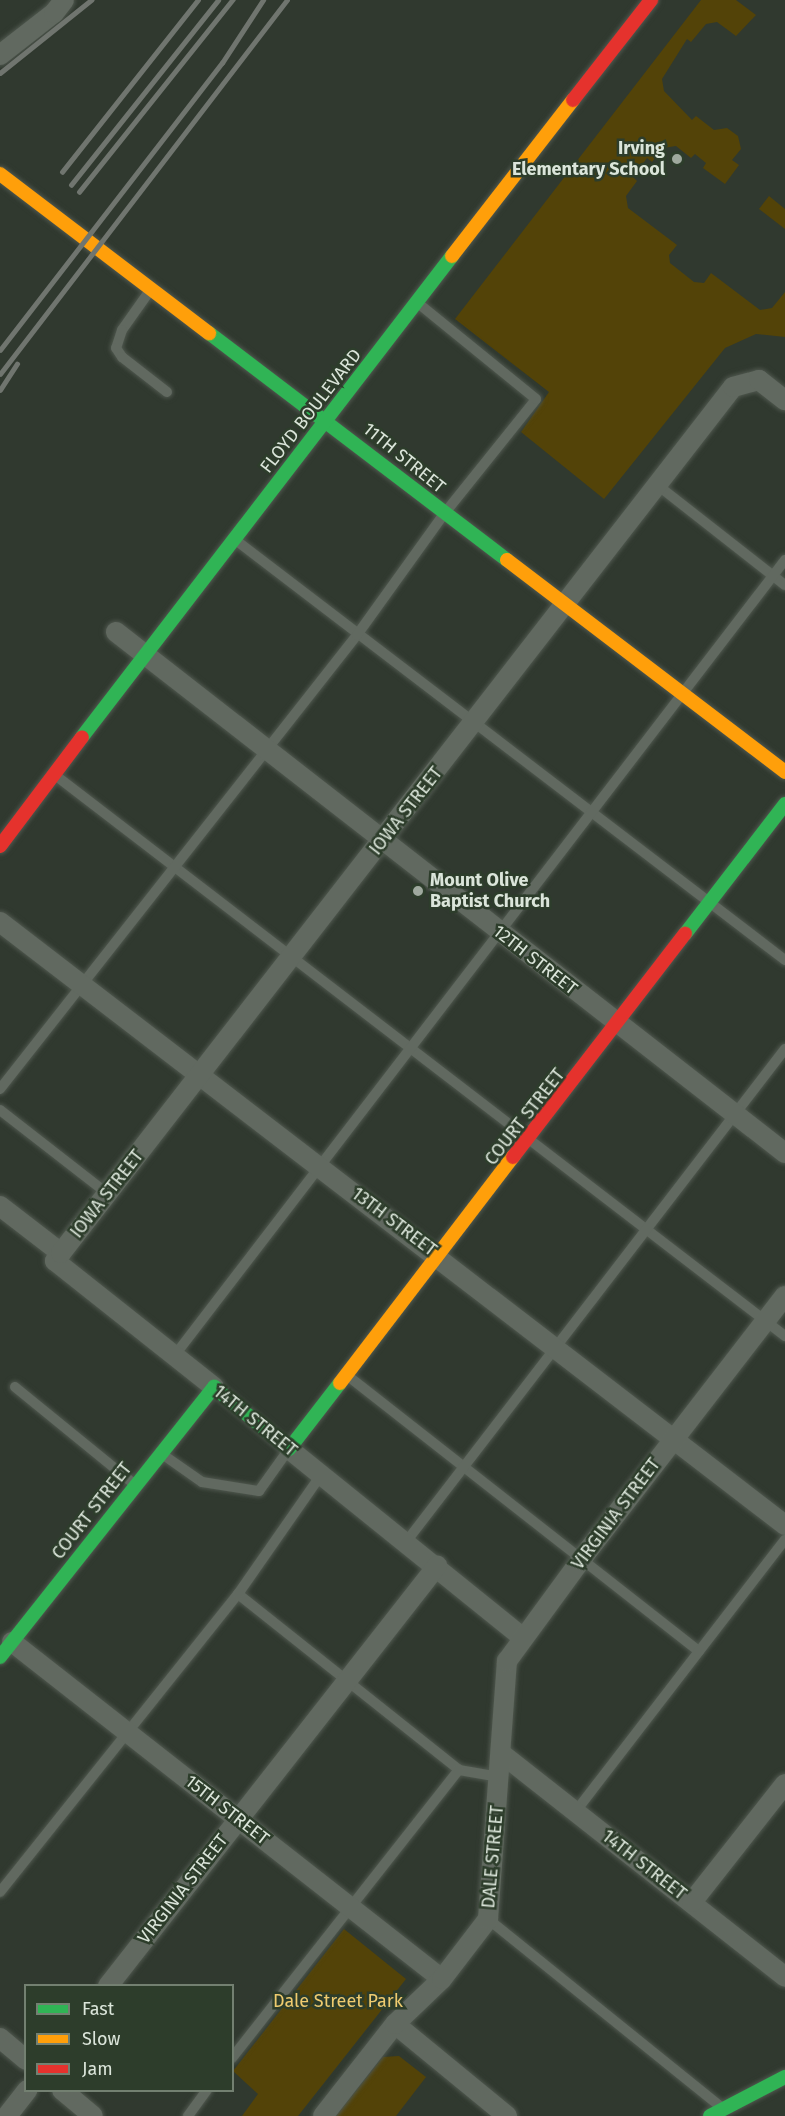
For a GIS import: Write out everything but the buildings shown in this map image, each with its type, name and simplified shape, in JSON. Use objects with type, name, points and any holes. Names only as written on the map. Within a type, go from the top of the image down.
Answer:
[{"type":"main road","name":"FLOYD BOULEVARD","points":[[0,846],[146,656],[233,538],[328,420],[651,0]]},
{"type":"main road","name":"11TH STREET","points":[[0,174],[328,420],[444,514],[785,772]]},
{"type":"main road","name":"COURT STREET","points":[[289,1449],[618,1026],[785,804]]},
{"type":"main road","name":"COURT STREET","points":[[4,1650],[214,1388]]},
{"type":"main road","name":"14TH STREET","points":[[214,1388],[289,1449]]},
{"type":"main road","points":[[710,2116],[785,2077]]},
{"type":"street","points":[[0,56],[54,14],[64,0]]},
{"type":"street","name":"IOWA STREET","points":[[61,1253],[474,724],[563,604],[733,387],[759,380],[785,400]]},
{"type":"street","name":"12TH STREET","points":[[116,633],[618,1026],[785,1153]]},
{"type":"street","name":"13TH STREET","points":[[0,922],[79,985],[440,1257],[785,1525]]},
{"type":"street","name":"14TH STREET","points":[[0,1206],[61,1253],[55,1261],[214,1388]]},
{"type":"street","name":"VIRGINIA STREET","points":[[502,1754],[507,1661],[522,1637],[785,1296]]},
{"type":"street","name":"14TH STREET","points":[[289,1449],[437,1566],[522,1637]]},
{"type":"street","name":"VIRGINIA STREET","points":[[110,1984],[437,1566]]},
{"type":"street","name":"15TH STREET","points":[[4,1650],[125,1731],[351,1905],[442,1979]]},
{"type":"street","name":"14TH STREET","points":[[502,1754],[785,1977]]},
{"type":"street","name":"DALE STREET","points":[[323,2116],[395,2024],[442,1979],[488,1919],[502,1754]]},
{"type":"street","points":[[692,1902],[785,1784]]},
{"type":"street","points":[[395,2024],[507,2116]]},
{"type":"street","points":[[0,2038],[24,2058]]},
{"type":"street","points":[[7,2116],[26,2092]]},
{"type":"street","points":[[63,2092],[93,2116]]},
{"type":"lane","points":[[152,286],[122,330],[116,348],[122,357],[167,392]]},
{"type":"lane","points":[[0,1089],[265,748],[357,635],[444,514],[536,399],[417,302]]},
{"type":"lane","points":[[656,484],[785,585]]},
{"type":"lane","points":[[233,538],[785,960]]},
{"type":"lane","points":[[174,1355],[317,1165],[501,934],[591,811],[785,560]]},
{"type":"lane","points":[[55,775],[408,1049],[531,1139],[785,1336]]},
{"type":"lane","points":[[406,1542],[785,1050]]},
{"type":"lane","points":[[0,1110],[108,1194]]},
{"type":"lane","points":[[346,1375],[583,1557],[699,1651]]},
{"type":"lane","points":[[15,1387],[135,1485]]},
{"type":"lane","points":[[161,1453],[202,1482],[259,1491],[289,1449]]},
{"type":"lane","points":[[0,1892],[125,1731],[238,1594],[321,1475]]},
{"type":"lane","points":[[576,1811],[785,1540]]},
{"type":"lane","points":[[238,1594],[348,1679],[459,1770],[499,1777]]},
{"type":"lane","points":[[234,2055],[459,1770]]},
{"type":"lane","points":[[488,1919],[722,2108]]},
{"type":"lane","points":[[188,2116],[206,2092]]},
{"type":"green space","name":"Irving Elementary School","points":[[701,0],[736,0],[756,15],[736,36],[717,22],[706,24],[691,42],[687,39],[662,79],[664,91],[692,120],[696,116],[714,130],[727,128],[738,136],[741,149],[732,160],[739,165],[725,184],[703,168],[706,163],[695,154],[691,158],[676,146],[663,148],[652,162],[647,158],[633,177],[637,181],[626,196],[628,208],[677,245],[669,255],[670,263],[694,282],[704,283],[711,273],[760,310],[772,308],[785,292],[785,337],[756,334],[725,348],[604,499],[521,432],[549,392],[455,319]]},
{"type":"green space","points":[[769,196],[785,209],[785,229],[759,209]]},
{"type":"green space","name":"Dale Street Park","points":[[344,1929],[406,1979],[298,2116],[242,2116],[258,2094],[234,2070]]},
{"type":"green space","points":[[399,2056],[426,2077],[396,2116],[336,2116],[383,2057]]},
{"type":"railway","points":[[0,73],[91,0]]},
{"type":"railway","points":[[62,172],[198,0]]},
{"type":"railway","points":[[71,185],[218,0]]},
{"type":"railway","points":[[79,192],[232,0]]},
{"type":"railway","points":[[0,350],[222,63],[263,0]]},
{"type":"railway","points":[[0,374],[287,0]]},
{"type":"railway","points":[[0,390],[17,364]]},
{"type":"traffic: fast","points":[[82,737],[452,256]]},
{"type":"traffic: fast","points":[[209,333],[507,560]]},
{"type":"traffic: fast","points":[[685,934],[785,804]]},
{"type":"traffic: fast","points":[[0,1657],[214,1387],[289,1449],[340,1383]]},
{"type":"traffic: fast","points":[[710,2116],[785,2077]]},
{"type":"traffic: slow","points":[[452,256],[573,100]]},
{"type":"traffic: slow","points":[[0,174],[209,333]]},
{"type":"traffic: slow","points":[[507,560],[785,772]]},
{"type":"traffic: slow","points":[[340,1383],[513,1157]]},
{"type":"traffic: jam","points":[[573,100],[651,0]]},
{"type":"traffic: jam","points":[[0,846],[82,737]]},
{"type":"traffic: jam","points":[[513,1157],[685,934]]},
{"type":"place","name":"Irving Elementary School","points":[[677,159]]},
{"type":"place","name":"Mount Olive Baptist Church","points":[[418,891]]}]
